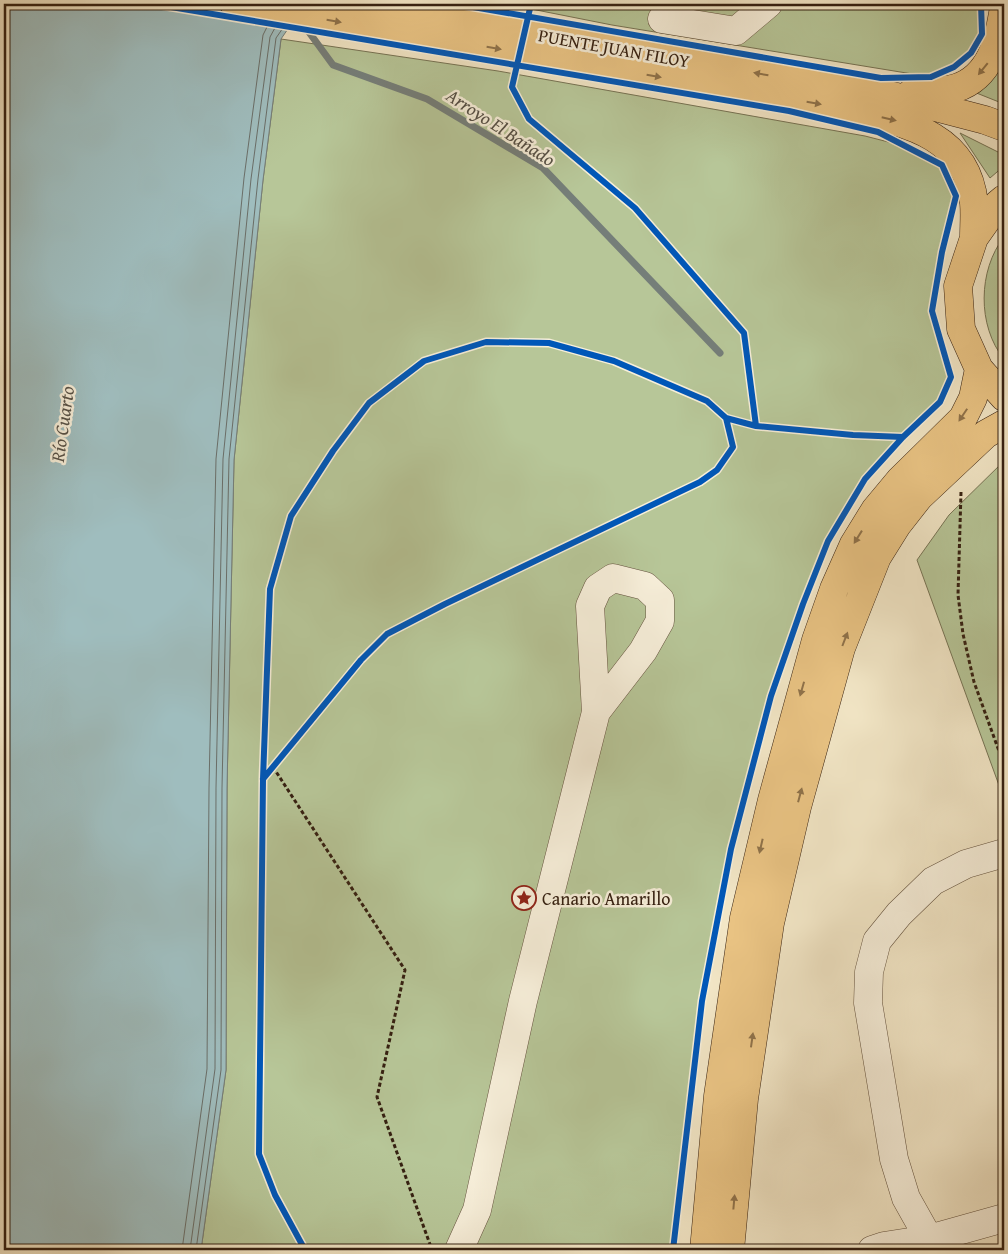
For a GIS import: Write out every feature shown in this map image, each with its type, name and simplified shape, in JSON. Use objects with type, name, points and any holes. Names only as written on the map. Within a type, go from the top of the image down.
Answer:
[{"type":"main road","name":"PUENTE JUAN FILOY","points":[[234,4],[842,98]]},
{"type":"main road","name":"PUENTE JUAN FILOY","points":[[354,4],[842,98]]},
{"type":"main road","points":[[842,98],[893,96],[955,88],[975,78],[986,66],[1001,30],[1004,7]]},
{"type":"main road","points":[[893,96],[1004,127]]},
{"type":"main road","points":[[842,98],[924,132],[946,145],[959,160],[969,182],[974,203],[974,238]]},
{"type":"main road","points":[[1004,199],[998,204],[974,238],[958,286],[962,329],[979,369],[1004,397]]},
{"type":"main road","points":[[704,1250],[718,1096],[744,918],[774,792],[816,640],[834,589],[854,544],[875,510],[900,480],[962,418],[974,398],[979,369]]},
{"type":"main road","points":[[730,1250],[744,1099],[770,922],[797,807],[841,648],[877,557],[897,525],[920,497],[986,434],[1004,424]]},
{"type":"street","points":[[662,19],[736,31],[768,4]]},
{"type":"street","points":[[459,1250],[477,1210],[523,1001],[596,712]]},
{"type":"street","points":[[930,1245],[906,1198],[894,1159],[868,1003],[869,972],[877,942],[899,914],[933,881],[966,864],[1004,853]]},
{"type":"street","points":[[477,1210],[477,1250]]},
{"type":"street","points":[[872,1250],[884,1246],[930,1245],[1004,1218]]},
{"type":"path","points":[[963,456],[958,595],[974,682],[1004,764]]},
{"type":"path","points":[[273,767],[405,970],[377,1097],[432,1250]]},
{"type":"green space","points":[[506,4],[981,4],[982,34],[971,53],[954,67],[931,77],[612,25]]},
{"type":"green space","points":[[281,39],[498,71],[865,136],[904,146],[942,165],[956,196],[942,252],[932,311],[951,377],[940,402],[903,437],[865,479],[828,541],[803,604],[771,696],[731,849],[702,1001],[673,1250],[201,1250],[226,1070],[227,788],[234,460],[263,180]]},
{"type":"green space","points":[[1004,65],[1004,104],[974,92]]},
{"type":"green space","points":[[960,133],[1004,155],[1004,166],[990,178]]},
{"type":"green space","points":[[1004,237],[1004,359],[995,346],[989,331],[985,315],[984,298],[985,281],[989,265],[995,250]]},
{"type":"green space","points":[[1004,461],[1004,799],[917,560],[949,515]]},
{"type":"water","name":"Río Cuarto","points":[[4,4],[305,4],[281,39],[263,180],[234,460],[227,788],[226,1070],[201,1250],[4,1250]]},
{"type":"waterway","name":"Arroyo El Bañado","points":[[303,24],[333,65],[427,99],[543,168],[720,353]]},
{"type":"cycle path","points":[[153,4],[789,111],[878,132],[942,165],[956,196],[942,252],[932,311],[951,377],[940,402],[903,437],[865,479],[828,541],[803,604],[771,696],[731,849],[702,1001],[673,1250]]},
{"type":"cycle path","points":[[456,4],[881,78],[931,77],[954,67],[971,53],[982,34],[981,4]]},
{"type":"cycle path","points":[[531,4],[512,87],[529,119],[635,208],[744,333],[756,426]]},
{"type":"cycle path","points":[[305,1250],[275,1195],[259,1154],[263,779],[270,589],[291,516],[333,451],[369,403],[424,361],[486,342],[549,343],[614,361],[707,401],[726,418],[756,426],[853,435],[903,437]]},
{"type":"cycle path","points":[[263,779],[361,660],[387,634],[445,604],[700,482],[717,470],[733,447],[726,418]]},
{"type":"place","name":"Canario Amarillo","points":[[524,898]]}]
